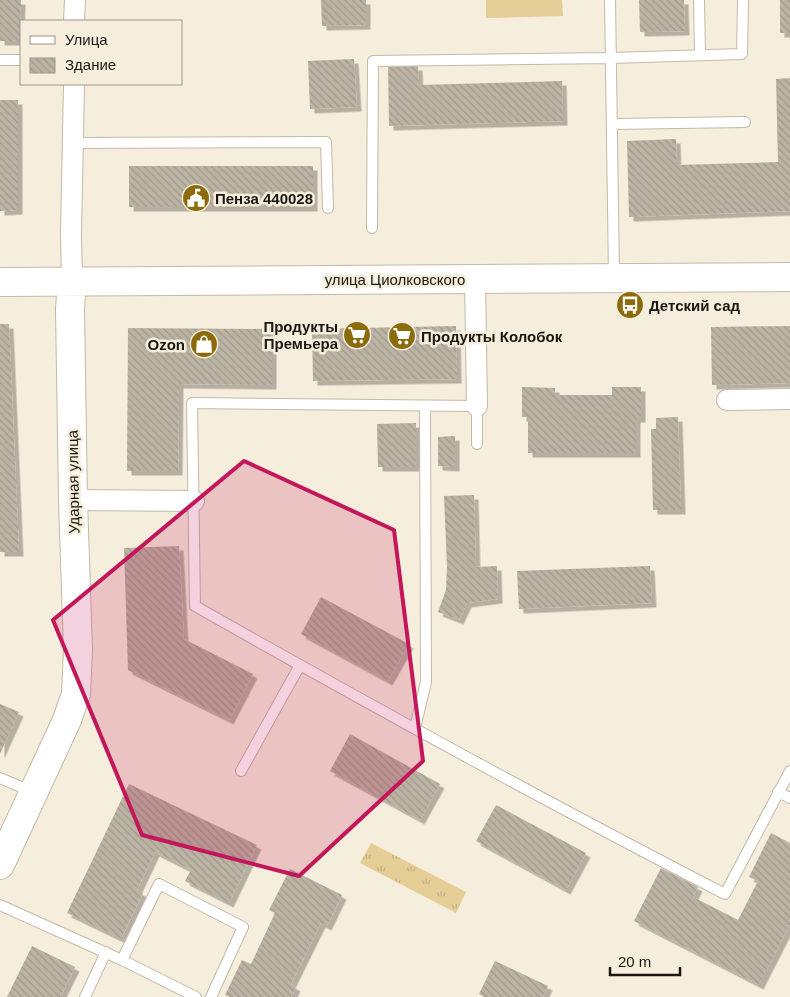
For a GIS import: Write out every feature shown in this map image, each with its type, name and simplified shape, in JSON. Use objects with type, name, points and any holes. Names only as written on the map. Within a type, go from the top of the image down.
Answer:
[{"type":"main road","name":"улица Циолковского","points":[[0,282],[790,277]]},
{"type":"main road","name":"Ударная улица","points":[[0,865],[67,720],[76,694],[78,650],[73,500],[70,309],[72,281]]},
{"type":"street","points":[[74,20],[75,0]]},
{"type":"street","name":"Ударная улица","points":[[72,281],[74,85]]},
{"type":"street","points":[[475,279],[477,406]]},
{"type":"street","points":[[727,400],[790,399]]},
{"type":"street","points":[[73,500],[194,502]]},
{"type":"lane","points":[[610,0],[614,278]]},
{"type":"lane","points":[[699,0],[700,55]]},
{"type":"lane","points":[[372,228],[373,61],[611,58],[742,54],[743,0]]},
{"type":"lane","points":[[0,60],[20,60]]},
{"type":"lane","points":[[612,124],[744,122]]},
{"type":"lane","points":[[73,143],[326,142],[328,208]]},
{"type":"lane","points":[[477,444],[477,406],[425,407],[192,403],[195,606],[415,728],[725,894],[790,771]]},
{"type":"lane","points":[[415,728],[426,682],[425,407]]},
{"type":"lane","points":[[241,771],[300,665]]},
{"type":"lane","points":[[0,778],[34,793]]},
{"type":"lane","points":[[778,792],[790,798]]},
{"type":"lane","points":[[122,960],[159,884],[243,927],[211,997]]},
{"type":"lane","points":[[0,905],[106,952],[196,997]]},
{"type":"lane","points":[[85,997],[106,952]]},
{"type":"highlighted area","points":[[244,461],[394,530],[423,761],[299,876],[142,835],[53,620]]},
{"type":"green space","points":[[486,0],[562,0],[563,16],[486,18]]},
{"type":"green space","points":[[371,843],[466,892],[456,913],[360,863]]},
{"type":"building","points":[[0,0],[21,0],[20,41],[0,41]]},
{"type":"building","points":[[321,0],[366,0],[366,25],[322,26]]},
{"type":"building","points":[[639,0],[684,0],[685,31],[640,32]]},
{"type":"building","points":[[780,0],[790,0],[790,33],[780,33]]},
{"type":"building","points":[[354,59],[357,107],[310,109],[308,61]]},
{"type":"building","points":[[418,66],[419,85],[562,81],[563,121],[389,126],[388,67]]},
{"type":"building","points":[[790,78],[790,211],[629,217],[627,141],[676,139],[677,165],[778,162],[776,79]]},
{"type":"building","points":[[0,100],[18,100],[18,210],[0,211]]},
{"type":"building","points":[[129,166],[313,166],[313,207],[129,207]]},
{"type":"building","points":[[0,324],[9,324],[19,552],[0,552]]},
{"type":"building","points":[[456,326],[457,379],[313,381],[312,329]]},
{"type":"building","points":[[790,326],[790,383],[712,385],[711,327]]},
{"type":"building","points":[[128,328],[272,329],[272,385],[179,384],[178,471],[127,471]]},
{"type":"building","points":[[522,387],[555,388],[555,395],[612,395],[612,387],[641,387],[641,418],[636,418],[636,453],[528,453],[528,417],[522,417]]},
{"type":"building","points":[[678,417],[681,510],[653,510],[651,429],[656,429],[656,418]]},
{"type":"building","points":[[416,423],[416,467],[378,467],[377,424]]},
{"type":"building","points":[[455,436],[455,467],[438,466],[438,437]]},
{"type":"building","points":[[474,495],[476,567],[497,566],[498,599],[467,603],[459,620],[438,612],[446,590],[444,496]]},
{"type":"building","points":[[179,546],[184,639],[253,674],[229,720],[128,670],[124,548]]},
{"type":"building","points":[[650,566],[652,603],[519,609],[517,571]]},
{"type":"building","points":[[321,597],[409,644],[388,681],[301,634]]},
{"type":"building","points":[[0,704],[19,712],[0,754]]},
{"type":"building","points":[[350,734],[440,784],[420,820],[330,771]]},
{"type":"building","points":[[129,784],[257,845],[229,903],[185,881],[191,870],[155,852],[137,890],[143,893],[121,939],[67,913]]},
{"type":"building","points":[[496,805],[586,853],[566,890],[476,841]]},
{"type":"building","points":[[771,833],[790,843],[790,924],[759,985],[634,921],[661,868],[698,887],[693,897],[738,920],[758,881],[749,877]]},
{"type":"building","points":[[290,869],[342,895],[327,926],[321,923],[291,984],[296,987],[291,997],[230,997],[225,995],[242,960],[251,964],[275,913],[269,910]]},
{"type":"building","points":[[32,946],[75,967],[60,997],[7,997]]},
{"type":"building","points":[[495,961],[548,986],[543,997],[484,997],[479,994]]},
{"type":"place","name":"Пенза 440028","points":[[196,198]]},
{"type":"place","name":"Детский сад","points":[[630,305]]},
{"type":"place","name":"Продукты Премьера","points":[[357,335]]},
{"type":"place","name":"Продукты Колобок","points":[[402,336]]},
{"type":"place","name":"Ozon","points":[[204,344]]}]
